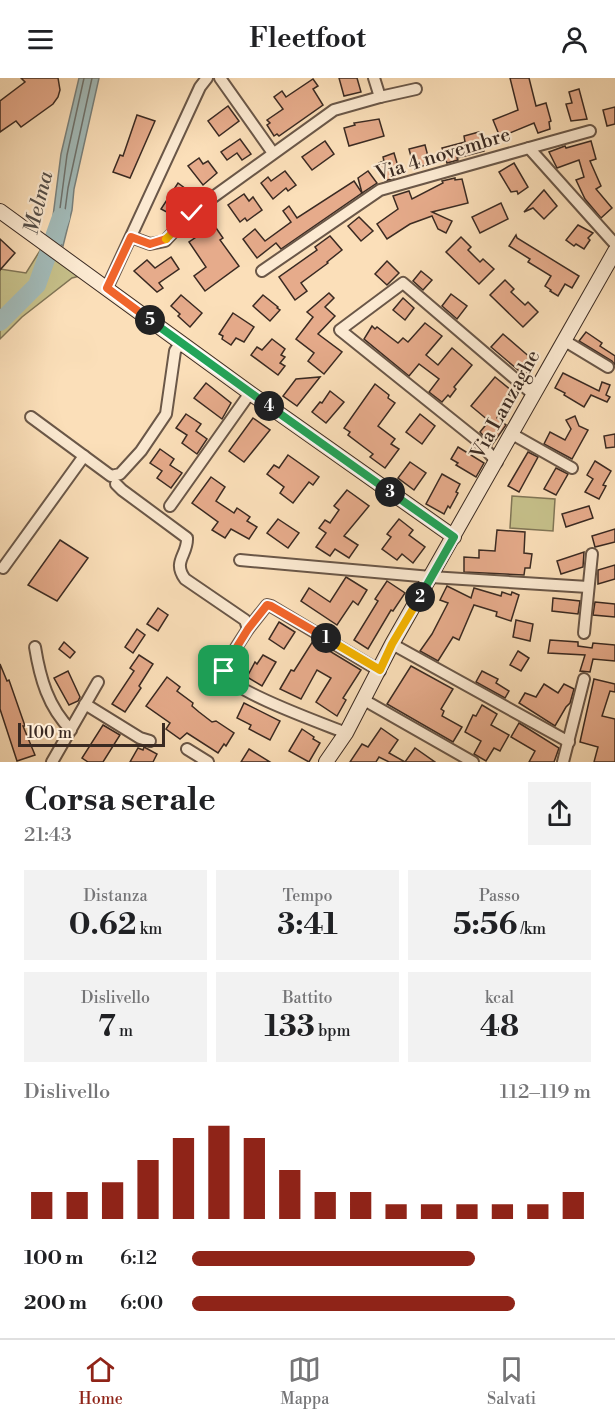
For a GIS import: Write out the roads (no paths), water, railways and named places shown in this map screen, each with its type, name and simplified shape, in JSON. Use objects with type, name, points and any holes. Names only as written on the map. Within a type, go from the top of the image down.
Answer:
[{"type":"street","points":[[107,288],[200,87],[207,78]]},
{"type":"street","points":[[220,78],[273,153]]},
{"type":"street","points":[[374,78],[380,97]]},
{"type":"street","points":[[131,237],[150,244],[165,241],[192,213],[334,110],[416,89]]},
{"type":"street","points":[[529,148],[590,131]]},
{"type":"street","name":"Via 4 novembre","points":[[262,271],[380,190],[529,148],[615,244]]},
{"type":"street","points":[[0,211],[250,393],[454,537]]},
{"type":"street","name":"Via Lanzaghe","points":[[326,762],[346,732],[392,644],[615,251]]},
{"type":"street","points":[[497,462],[477,440],[340,330],[403,284],[534,395]]},
{"type":"street","points":[[565,341],[608,367]]},
{"type":"street","points":[[114,480],[141,451],[166,414],[175,351],[181,342]]},
{"type":"street","points":[[170,506],[250,393]]},
{"type":"street","points":[[31,417],[114,480],[122,490],[187,538],[188,544],[180,562],[183,576],[245,620],[248,629]]},
{"type":"street","points":[[512,434],[572,468]]},
{"type":"street","points":[[3,568],[84,456]]},
{"type":"street","points":[[584,633],[592,554]]},
{"type":"street","points":[[240,560],[431,577],[588,587]]},
{"type":"street","points":[[346,732],[247,692],[226,676],[225,666],[248,629],[267,605],[380,670]]},
{"type":"street","points":[[392,644],[569,742]]},
{"type":"street","points":[[35,647],[46,691],[56,711],[71,730]]},
{"type":"street","points":[[563,762],[584,679]]},
{"type":"street","points":[[52,762],[99,682]]},
{"type":"street","points":[[364,700],[473,762]]},
{"type":"street","points":[[85,704],[140,738],[150,741]]},
{"type":"street","points":[[187,749],[208,762]]},
{"type":"water","points":[[79,78],[99,78],[63,246],[48,235],[52,224],[61,154]]},
{"type":"waterway","name":"Melma","points":[[0,322],[37,285],[61,217]]}]
